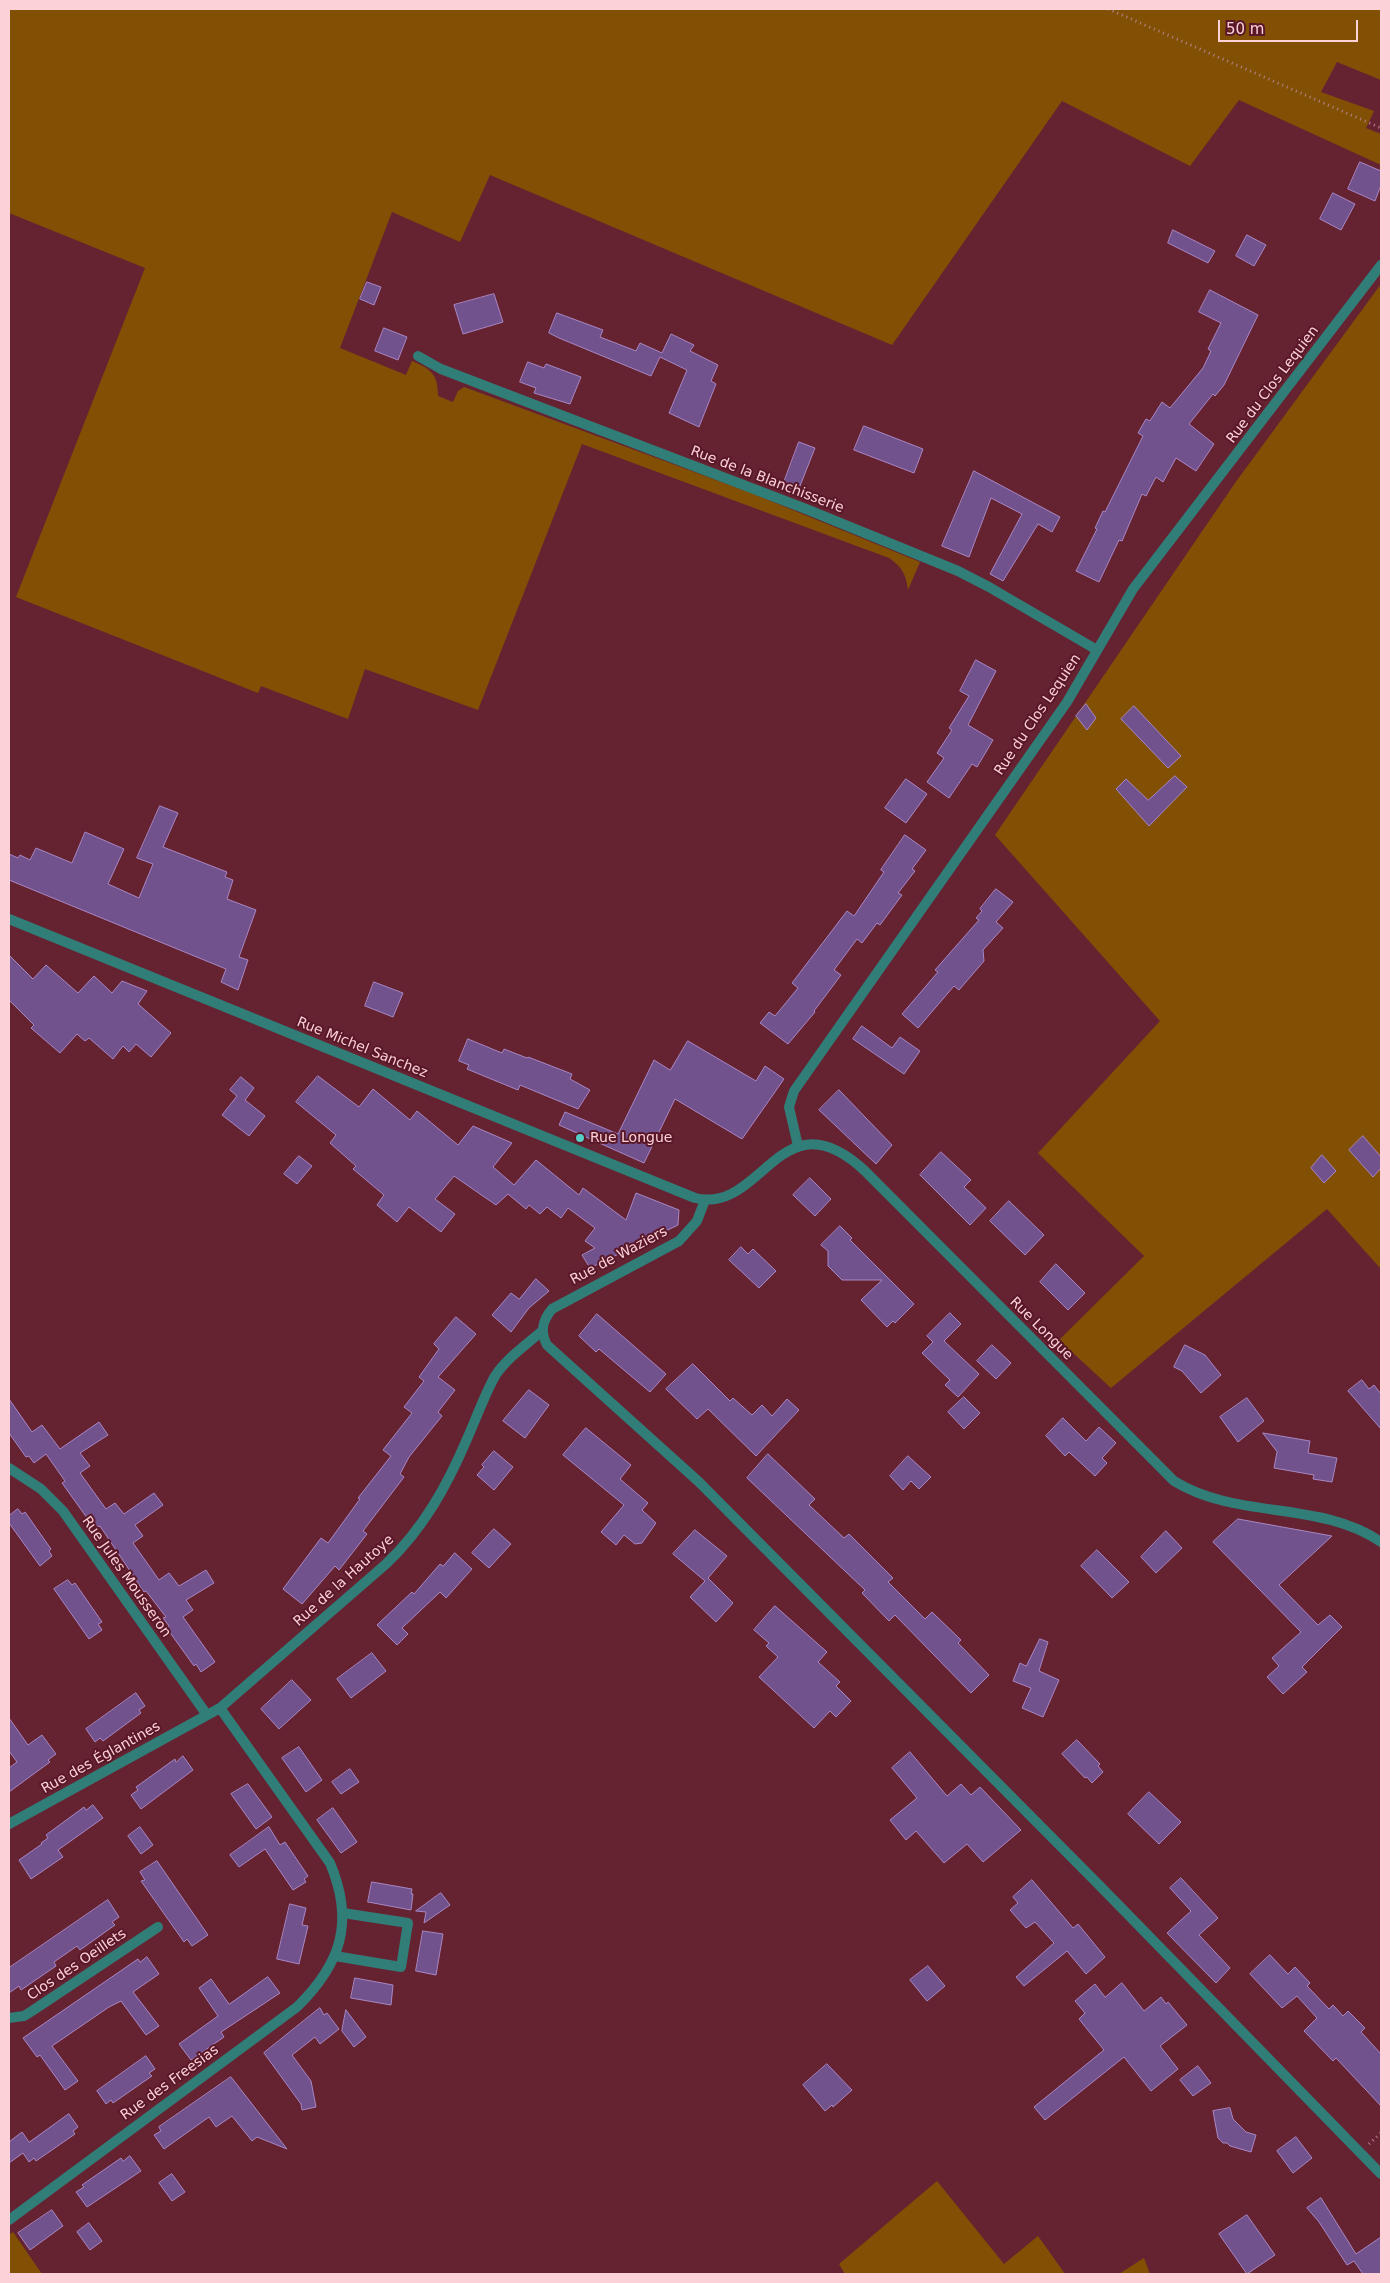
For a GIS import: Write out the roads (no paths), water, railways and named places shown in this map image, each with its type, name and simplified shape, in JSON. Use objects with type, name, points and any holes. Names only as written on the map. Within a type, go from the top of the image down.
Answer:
[{"type":"street","name":"Rue du Clos Lequien","points":[[798,1146],[789,1107],[794,1091],[1067,702],[1133,589],[1381,266]]},
{"type":"street","name":"Rue de la Blanchisserie","points":[[418,356],[441,369],[806,509],[964,574],[1097,650]]},
{"type":"street","name":"Rue Michel Sanchez","points":[[9,919],[686,1195],[705,1200]]},
{"type":"street","points":[[705,1200],[714,1200],[733,1194],[781,1154],[798,1146]]},
{"type":"street","name":"Rue Longue","points":[[798,1146],[829,1148],[857,1164],[1174,1481],[1216,1501],[1330,1521],[1361,1530],[1381,1542]]},
{"type":"street","name":"Rue de Waziers","points":[[542,1331],[547,1315],[558,1304],[686,1236],[697,1221],[705,1200]]},
{"type":"street","points":[[542,1331],[553,1352],[699,1482],[1095,1881],[1381,2174]]},
{"type":"street","name":"Rue de la Hautoye","points":[[207,1715],[220,1708],[376,1574],[408,1541],[427,1517],[452,1472],[496,1376],[511,1357],[542,1331]]},
{"type":"street","name":"Rue Jules Mousseron","points":[[9,1468],[41,1489],[62,1511],[207,1715]]},
{"type":"street","name":"Rue des Freesias","points":[[9,2220],[297,2007],[320,1983],[335,1956],[342,1931],[343,1913],[338,1881],[330,1863],[220,1708]]},
{"type":"street","name":"Rue des Églantines","points":[[9,1824],[207,1715]]},
{"type":"street","points":[[335,1956],[401,1967],[408,1923],[343,1913]]},
{"type":"street","name":"Clos des Oeillets","points":[[9,2018],[24,2016],[158,1928]]},
{"type":"place","name":"Rue Longue","points":[[580,1138]]}]
